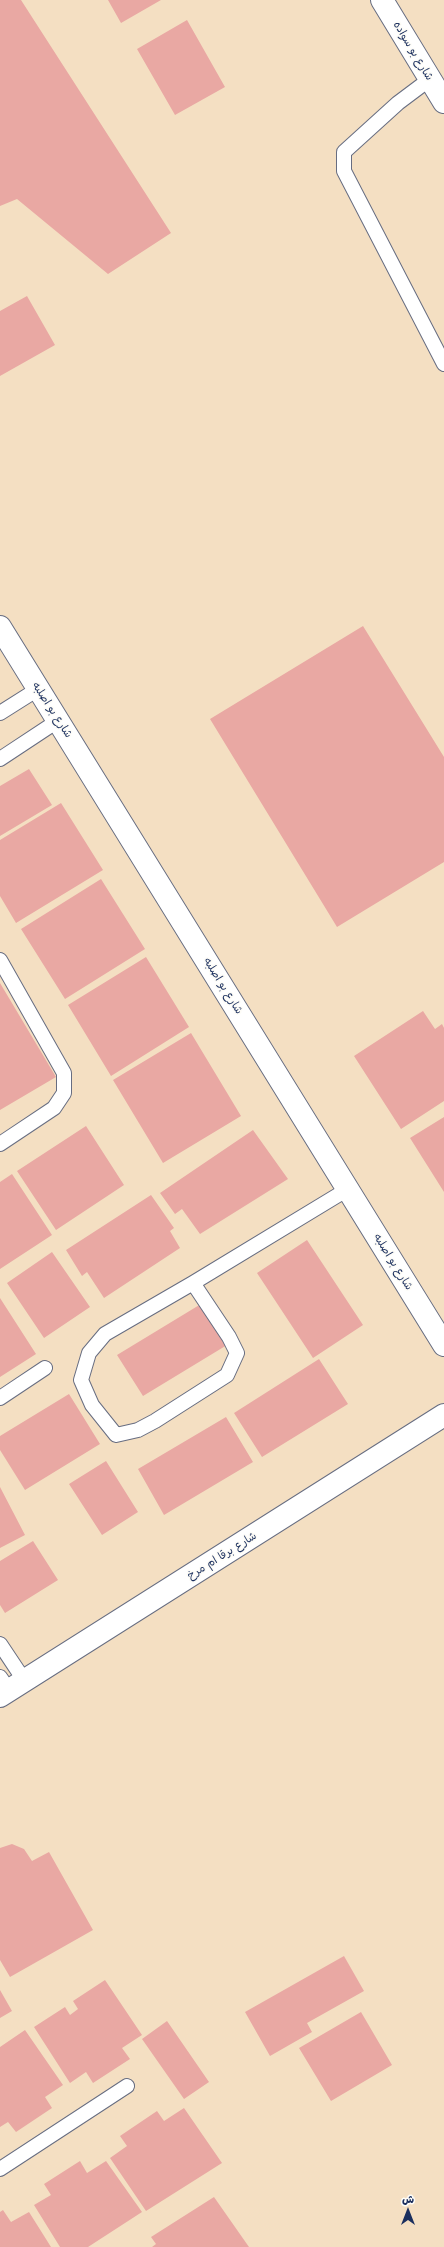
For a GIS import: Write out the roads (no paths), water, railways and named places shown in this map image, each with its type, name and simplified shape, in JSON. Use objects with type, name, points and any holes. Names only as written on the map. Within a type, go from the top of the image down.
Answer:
[{"type":"street","name":"شارع بو سواده","points":[[382,0],[444,102]]},
{"type":"street","name":"شارع بو اصلبه","points":[[0,627],[59,720],[444,1345]]},
{"type":"street","name":"شارع برقا ام مرخ","points":[[8,1686],[444,1415]]},
{"type":"lane","points":[[430,79],[398,103],[344,152],[344,170],[444,364]]},
{"type":"lane","points":[[0,713],[38,689]]},
{"type":"lane","points":[[0,759],[59,720]]},
{"type":"lane","points":[[0,960],[64,1072],[64,1093],[54,1108],[0,1144]]},
{"type":"lane","points":[[193,1283],[229,1337],[237,1353],[227,1376],[155,1421],[138,1430],[116,1435],[92,1405],[82,1380],[88,1353],[106,1334],[193,1283],[348,1188]]},
{"type":"lane","points":[[0,1398],[45,1368]]},
{"type":"lane","points":[[0,1644],[8,1686]]},
{"type":"lane","points":[[0,2169],[127,2086]]}]
